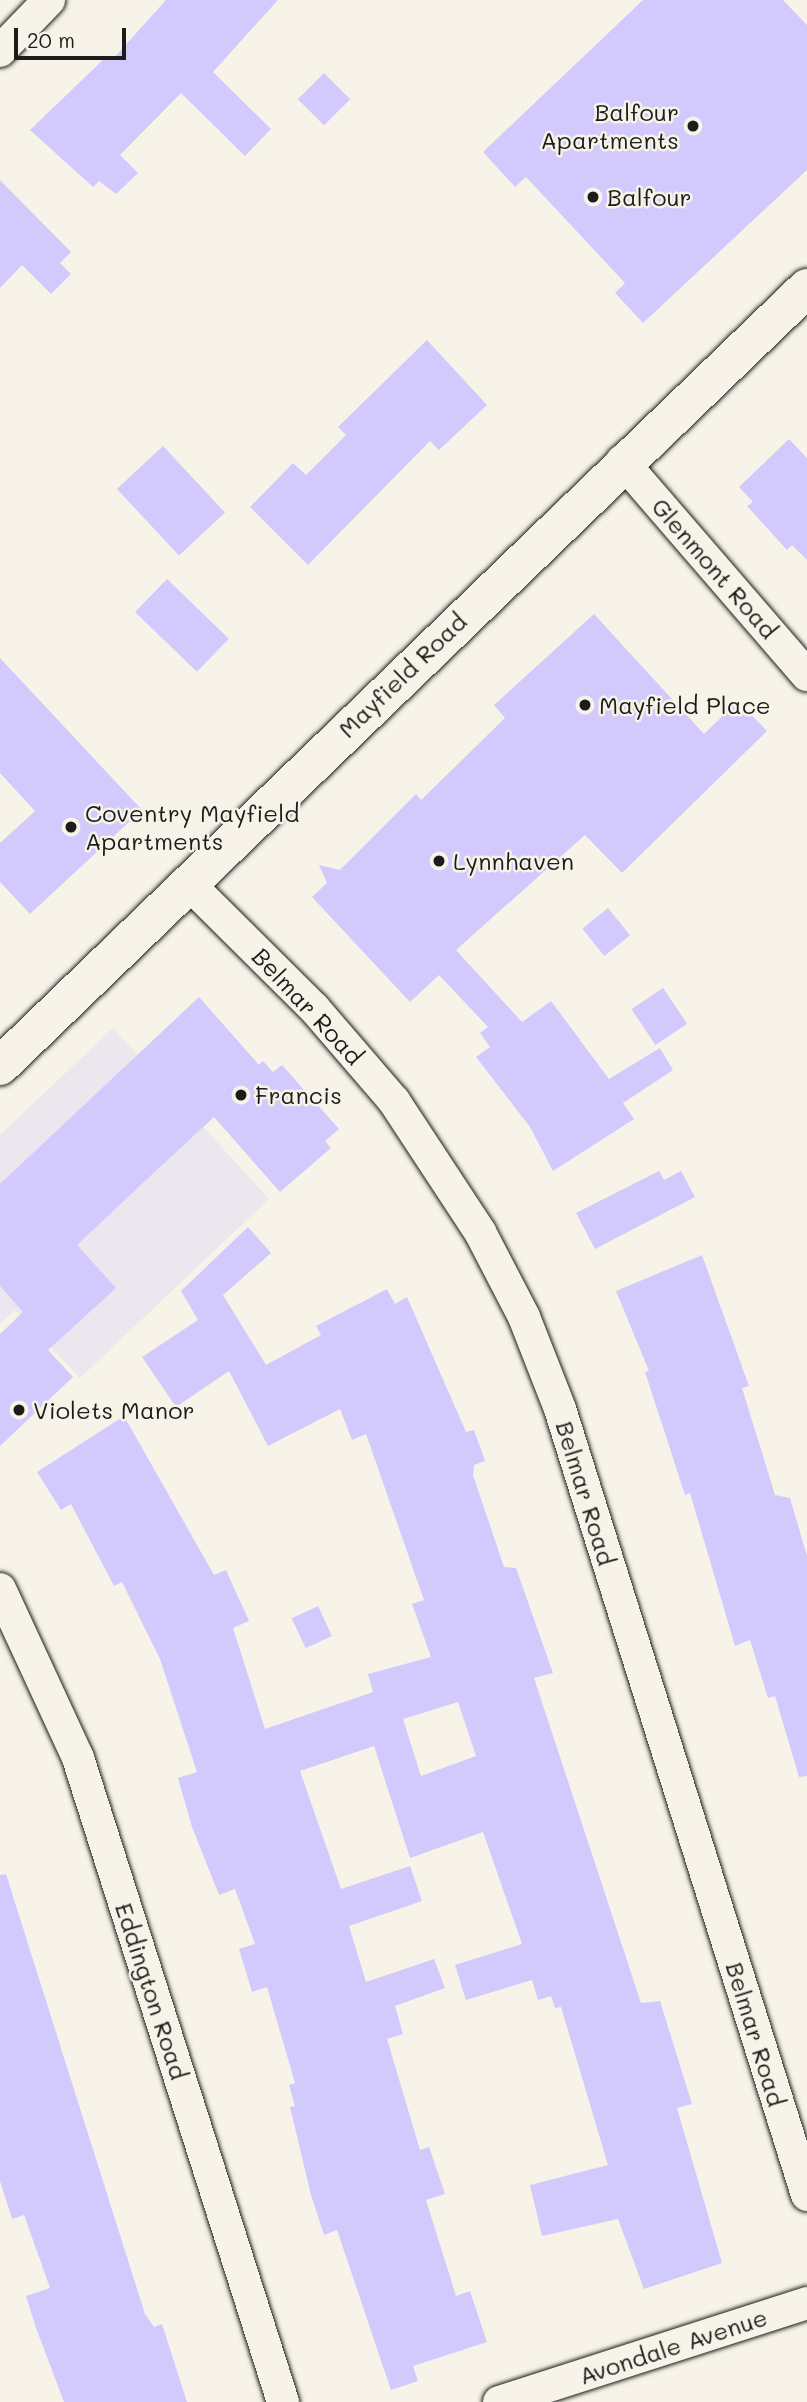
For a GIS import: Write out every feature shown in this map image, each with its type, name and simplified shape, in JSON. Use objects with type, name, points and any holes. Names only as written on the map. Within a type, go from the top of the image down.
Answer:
[{"type":"main road","name":"Mayfield Road","points":[[0,1066],[190,885],[622,461],[807,288]]},
{"type":"street","points":[[0,51],[49,0]]},
{"type":"street","name":"Glenmont Road","points":[[622,461],[807,675]]},
{"type":"street","name":"Belmar Road","points":[[190,885],[314,1008],[394,1101],[480,1232],[524,1317],[560,1409],[807,2195]]},
{"type":"street","name":"Eddington Road","points":[[0,1589],[78,1758],[283,2402]]},
{"type":"street","name":"Avondale Avenue","points":[[499,2402],[807,2303]]},
{"type":"shaded area","points":[[113,1028],[269,1199],[80,1378],[15,1310],[0,1324],[0,1135]]},
{"type":"building","points":[[166,0],[278,0],[213,72],[271,129],[245,156],[181,93],[120,155],[138,173],[116,194],[99,181],[93,187],[30,130],[107,56],[112,60]]},
{"type":"building","points":[[643,0],[783,0],[807,25],[807,170],[643,323],[615,293],[625,283],[526,177],[515,187],[483,152]]},
{"type":"building","points":[[324,73],[350,99],[324,125],[298,99]]},
{"type":"building","points":[[0,180],[71,252],[60,263],[71,274],[51,294],[22,265],[0,288]]},
{"type":"building","points":[[427,340],[487,405],[439,450],[430,441],[308,565],[250,507],[293,463],[306,475],[346,435],[338,427]]},
{"type":"building","points":[[789,439],[807,458],[807,560],[792,545],[787,550],[747,506],[753,502],[739,487]]},
{"type":"building","points":[[163,446],[225,513],[179,556],[117,489]]},
{"type":"building","points":[[167,579],[229,639],[197,672],[135,612]]},
{"type":"building","points":[[594,614],[704,734],[738,701],[767,731],[622,873],[585,835],[456,950],[522,1022],[551,1001],[609,1079],[660,1048],[673,1070],[623,1103],[634,1119],[553,1171],[530,1127],[476,1057],[490,1047],[480,1033],[488,1027],[439,975],[410,1002],[312,897],[327,883],[319,865],[340,870],[416,794],[421,800],[505,718],[494,705]]},
{"type":"building","name":"Coventry Mayfield Apartments","points":[[0,658],[142,810],[30,914],[0,882],[0,843],[35,811],[0,773]]},
{"type":"building","points":[[608,908],[630,935],[604,956],[582,929]]},
{"type":"building","points":[[663,988],[687,1024],[656,1045],[631,1009]]},
{"type":"building","points":[[199,997],[259,1065],[263,1061],[273,1072],[282,1065],[339,1129],[325,1141],[331,1148],[280,1192],[214,1117],[77,1245],[116,1288],[48,1350],[73,1377],[0,1446],[0,1334],[23,1312],[0,1286],[0,1184]]},
{"type":"building","points":[[659,1171],[664,1180],[681,1171],[695,1197],[595,1249],[576,1213]]},
{"type":"building","points":[[248,1227],[271,1253],[223,1295],[266,1365],[321,1335],[316,1326],[387,1289],[395,1304],[407,1297],[466,1432],[474,1430],[485,1461],[474,1465],[473,1475],[504,1567],[516,1568],[553,1673],[534,1678],[641,2003],[660,2001],[692,2104],[677,2108],[722,2263],[644,2289],[618,2219],[542,2236],[530,2185],[608,2165],[561,2007],[555,2008],[551,1996],[538,2000],[532,1980],[466,2000],[455,1965],[522,1944],[483,1832],[410,1858],[374,1746],[300,1771],[341,1889],[410,1866],[422,1901],[349,1926],[366,1982],[434,1959],[445,1988],[395,2006],[403,2034],[387,2039],[420,2150],[429,2147],[445,2194],[426,2200],[456,2296],[470,2291],[487,2342],[413,2366],[418,2381],[391,2390],[337,2230],[324,2235],[311,2195],[290,2107],[295,2106],[289,2085],[295,2083],[267,1987],[252,1992],[239,1949],[255,1944],[235,1889],[219,1895],[192,1827],[178,1778],[197,1772],[160,1659],[122,1582],[114,1586],[71,1504],[61,1510],[37,1472],[124,1416],[214,1575],[226,1570],[249,1621],[233,1628],[265,1729],[373,1692],[368,1674],[431,1657],[412,1604],[424,1600],[366,1434],[352,1440],[340,1409],[268,1446],[229,1371],[176,1407],[142,1357],[198,1320],[181,1291]],"holes":[[[458,1702],[476,1756],[421,1776],[403,1719]]]},
{"type":"building","points":[[702,1255],[749,1386],[742,1388],[775,1495],[790,1498],[807,1556],[807,1776],[799,1777],[775,1696],[768,1698],[750,1640],[735,1646],[690,1493],[685,1495],[645,1372],[649,1371],[616,1291]]},
{"type":"building","points":[[318,1606],[332,1636],[306,1648],[292,1618]]},
{"type":"building","points":[[6,1874],[145,2314],[154,2327],[162,2324],[187,2402],[64,2402],[36,2328],[26,2296],[50,2288],[24,2215],[12,2219],[0,2181],[0,1875]]},
{"type":"place","name":"Balfour Apartments","points":[[693,126]]},
{"type":"place","name":"Balfour","points":[[593,197]]},
{"type":"place","name":"Mayfield Place","points":[[585,705]]},
{"type":"place","name":"Coventry Mayfield Apartments","points":[[71,827]]},
{"type":"place","name":"Lynnhaven","points":[[439,861]]},
{"type":"place","name":"Francis","points":[[241,1095]]},
{"type":"place","name":"Violets Manor","points":[[19,1410]]}]
